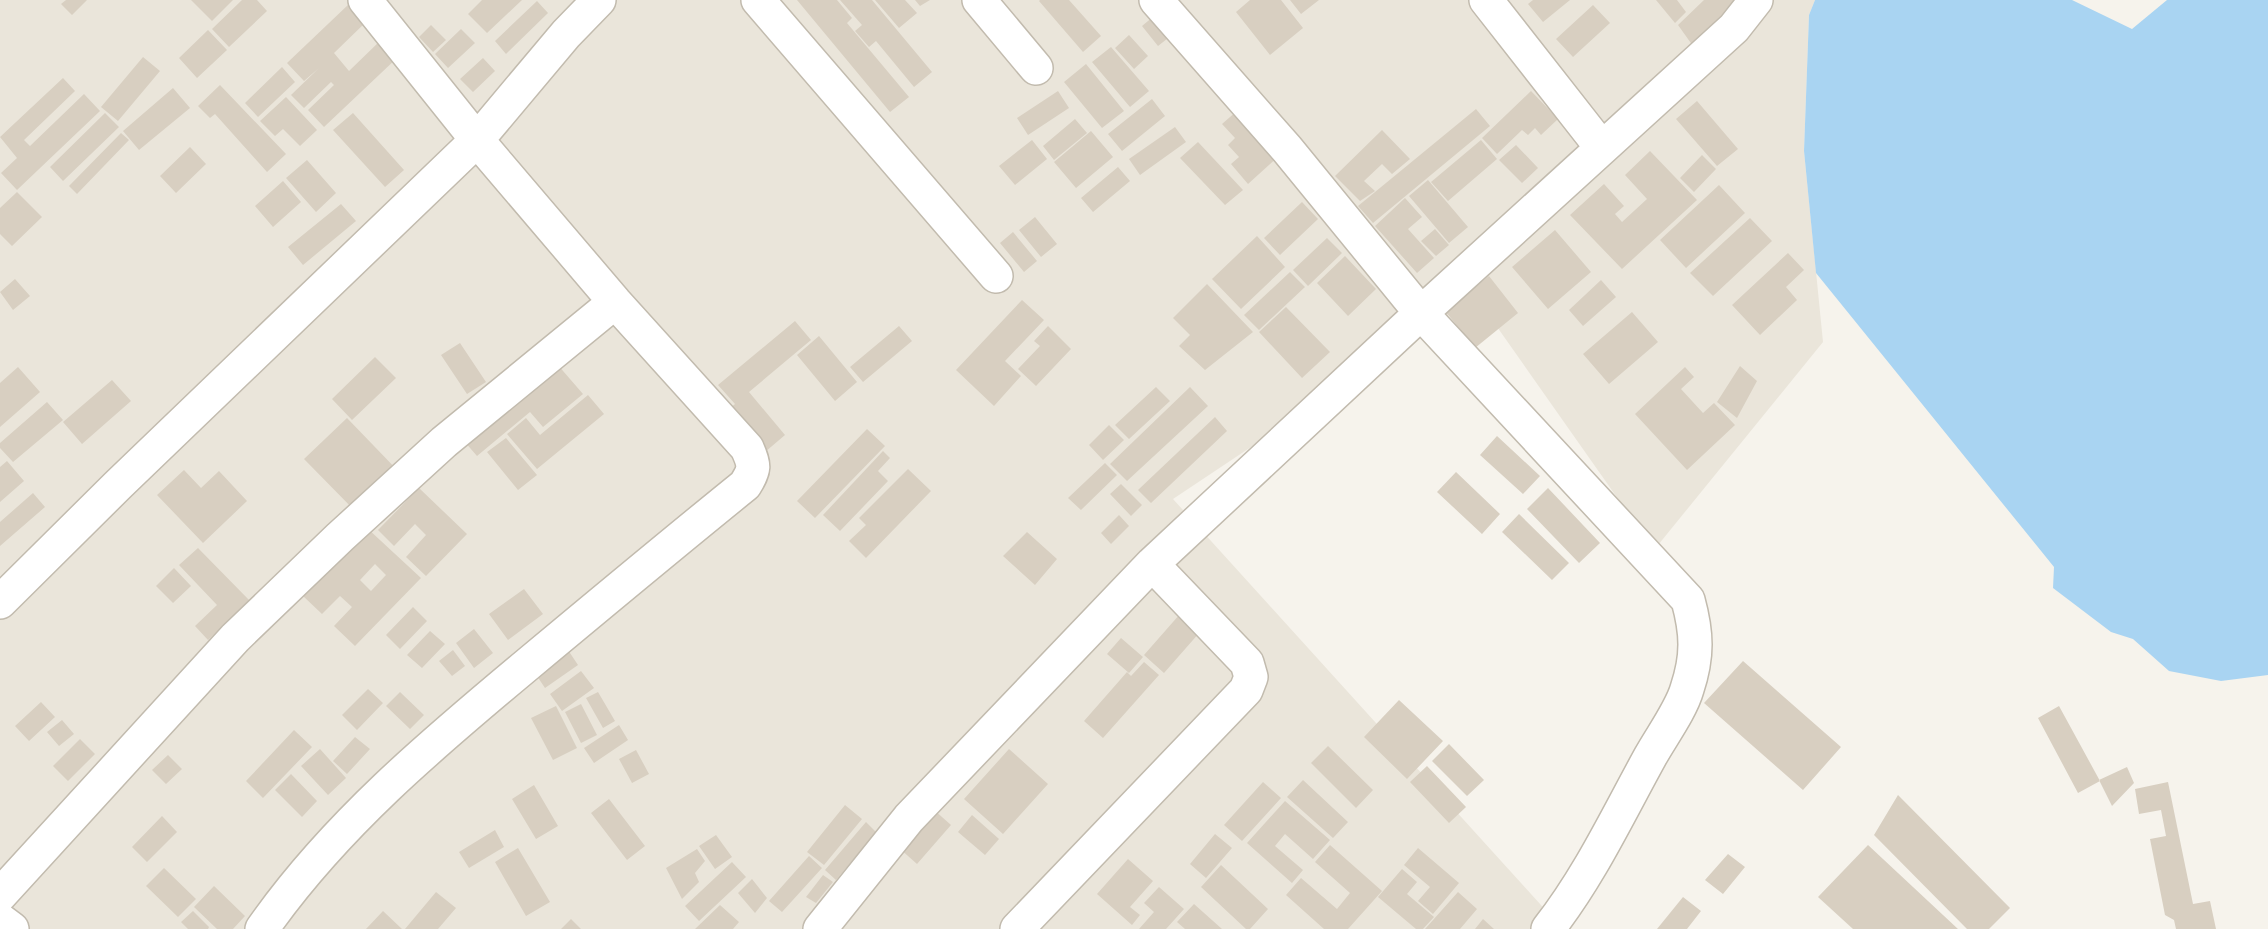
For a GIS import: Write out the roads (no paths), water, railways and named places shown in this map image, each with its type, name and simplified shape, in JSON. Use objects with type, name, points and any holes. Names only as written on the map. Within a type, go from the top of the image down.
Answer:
[{"type":"street","points":[[262,929],[276,909],[360,811],[475,708],[745,485],[753,472],[753,462],[747,448],[615,302],[477,140],[365,0]]},
{"type":"street","points":[[0,602],[118,485],[477,140],[566,34],[598,0]]},
{"type":"street","points":[[758,0],[996,276]]},
{"type":"street","points":[[979,0],[1036,68]]},
{"type":"street","points":[[1156,0],[1287,149],[1421,313],[1688,600],[1695,626],[1695,653],[1687,691],[1565,908],[1548,929]]},
{"type":"street","points":[[1486,0],[1602,148]]},
{"type":"street","points":[[820,929],[909,818],[1152,564],[1421,313],[1734,28],[1756,0]]},
{"type":"street","points":[[0,895],[235,638],[307,568],[444,442],[615,302]]},
{"type":"street","points":[[1017,929],[1246,690],[1251,677],[1247,663],[1152,564]]},
{"type":"street","points":[[0,920],[12,929]]},
{"type":"water","points":[[1815,0],[2072,0],[2132,29],[2167,0],[2268,0],[2268,675],[2221,681],[2169,671],[2133,639],[2111,632],[2053,588],[2054,567],[1816,273],[1804,151],[1809,15]]}]
